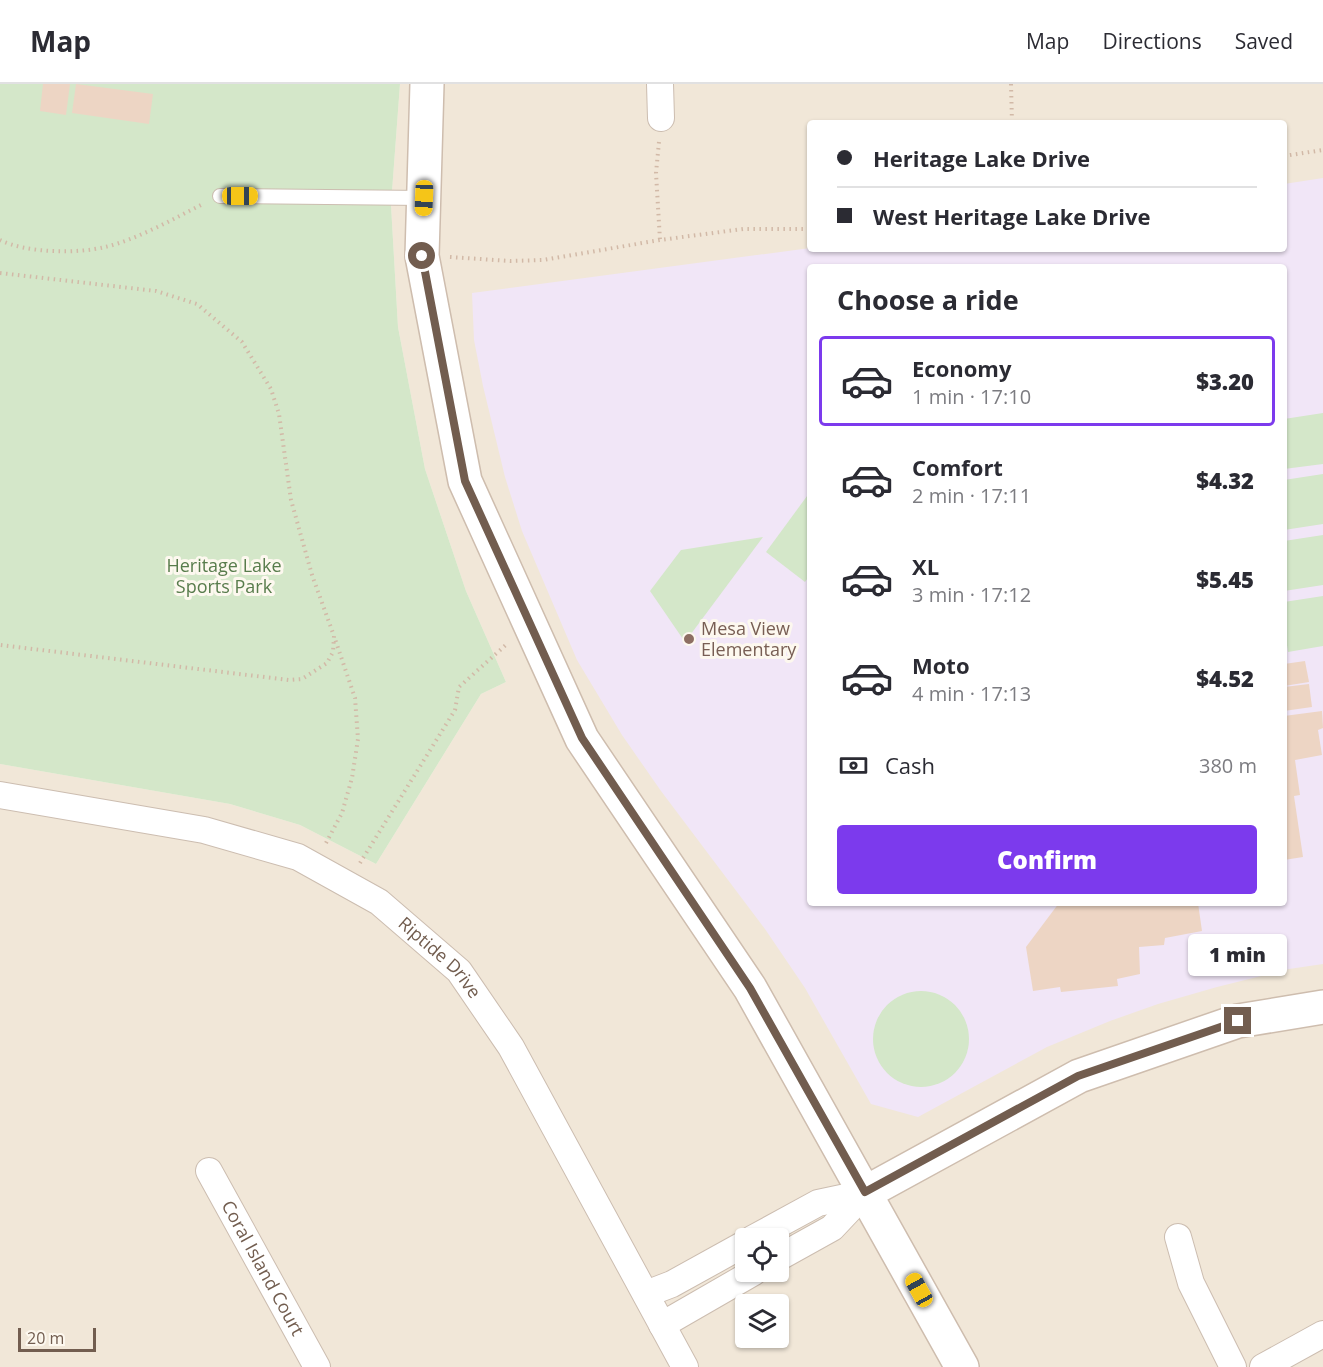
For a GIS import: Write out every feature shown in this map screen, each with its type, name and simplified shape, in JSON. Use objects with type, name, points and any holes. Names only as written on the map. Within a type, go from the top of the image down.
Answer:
[{"type":"street","points":[[427,84],[422,256],[465,481],[582,738],[750,988],[962,1367]]},
{"type":"street","points":[[660,84],[661,118]]},
{"type":"street","name":"Riptide Drive","points":[[0,795],[204,830],[298,856],[379,902],[459,971],[511,1047],[685,1367]]},
{"type":"street","points":[[773,1228],[818,1203],[865,1192],[1078,1076],[1238,1021],[1323,1007]]},
{"type":"street","name":"Coral Island Court","points":[[209,1171],[317,1367]]},
{"type":"street","points":[[789,1252],[832,1228],[865,1192]]},
{"type":"street","points":[[1178,1237],[1191,1283],[1233,1367]]},
{"type":"street","points":[[646,1294],[672,1284],[735,1249]]},
{"type":"street","points":[[662,1325],[737,1282]]},
{"type":"street","points":[[1263,1367],[1323,1334]]},
{"type":"lane","points":[[220,196],[424,198]]},
{"type":"path","points":[[1011,84],[1012,120]]},
{"type":"path","points":[[660,240],[656,173],[661,118]]},
{"type":"path","points":[[1287,156],[1323,150]]},
{"type":"path","points":[[0,240],[13,247],[58,251],[105,247],[144,232],[220,196]]},
{"type":"path","points":[[422,256],[510,261],[543,260],[660,240],[743,229],[807,228]]},
{"type":"path","points":[[0,273],[156,291],[196,304],[242,342],[272,389],[279,414],[291,500],[312,575],[355,698],[358,739],[352,778],[342,813],[314,865]]},
{"type":"path","points":[[347,884],[455,710],[459,687],[530,624]]},
{"type":"path","points":[[0,645],[289,680],[302,679],[327,663],[333,652],[334,636]]},
{"type":"shaded area","points":[[400,84],[1323,84],[1323,1367],[0,1367],[0,764],[230,804],[300,825],[376,864],[481,694],[506,682],[466,591],[425,469],[398,327],[391,205]]},
{"type":"shaded area","name":"Mesa View Elementary","points":[[1323,178],[1323,964],[1289,969],[1217,987],[1110,1021],[1047,1047],[918,1117],[871,1104],[805,988],[765,929],[661,791],[622,735],[577,660],[522,531],[505,477],[474,340],[472,293],[807,248],[807,252],[1287,252],[1287,184]]},
{"type":"green space","name":"Heritage Lake Sports Park","points":[[0,84],[400,84],[391,205],[398,327],[425,469],[466,591],[506,682],[481,694],[376,864],[300,825],[230,804],[0,764]]},
{"type":"green space","points":[[1323,413],[1323,464],[1287,469],[1287,419]]},
{"type":"green space","points":[[1323,474],[1323,524],[1287,530],[1287,480]]},
{"type":"green space","points":[[807,496],[807,579],[805,582],[766,552]]},
{"type":"green space","points":[[1323,535],[1323,585],[1287,591],[1287,541]]},
{"type":"green space","points":[[763,537],[685,642],[650,591],[681,550]]},
{"type":"green space","points":[[1323,596],[1323,646],[1288,652],[1287,602]]},
{"type":"green space","points":[[921,991],[939,995],[955,1005],[965,1021],[969,1039],[965,1057],[955,1073],[939,1083],[921,1087],[903,1083],[887,1073],[877,1057],[873,1039],[877,1021],[887,1005],[903,995]]},
{"type":"building","points":[[43,84],[70,84],[66,115],[40,111]]},
{"type":"building","points":[[76,84],[153,94],[149,124],[72,113]]},
{"type":"building","points":[[1305,661],[1309,682],[1287,686],[1287,664]]},
{"type":"building","points":[[1309,684],[1312,707],[1287,711],[1287,687]]},
{"type":"building","points":[[1322,711],[1323,728],[1318,730],[1322,755],[1295,760],[1300,795],[1294,796],[1303,857],[1287,860],[1287,716]]},
{"type":"building","points":[[1057,906],[1198,906],[1202,931],[1165,938],[1164,945],[1139,947],[1140,974],[1117,979],[1118,986],[1061,992],[1060,987],[1033,991],[1026,947]]},
{"type":"place","name":"Mesa View Elementary","points":[[689,639]]},
{"type":"route","points":[[422,256],[465,481],[582,738],[750,988],[865,1192],[1078,1076],[1238,1021]]}]
